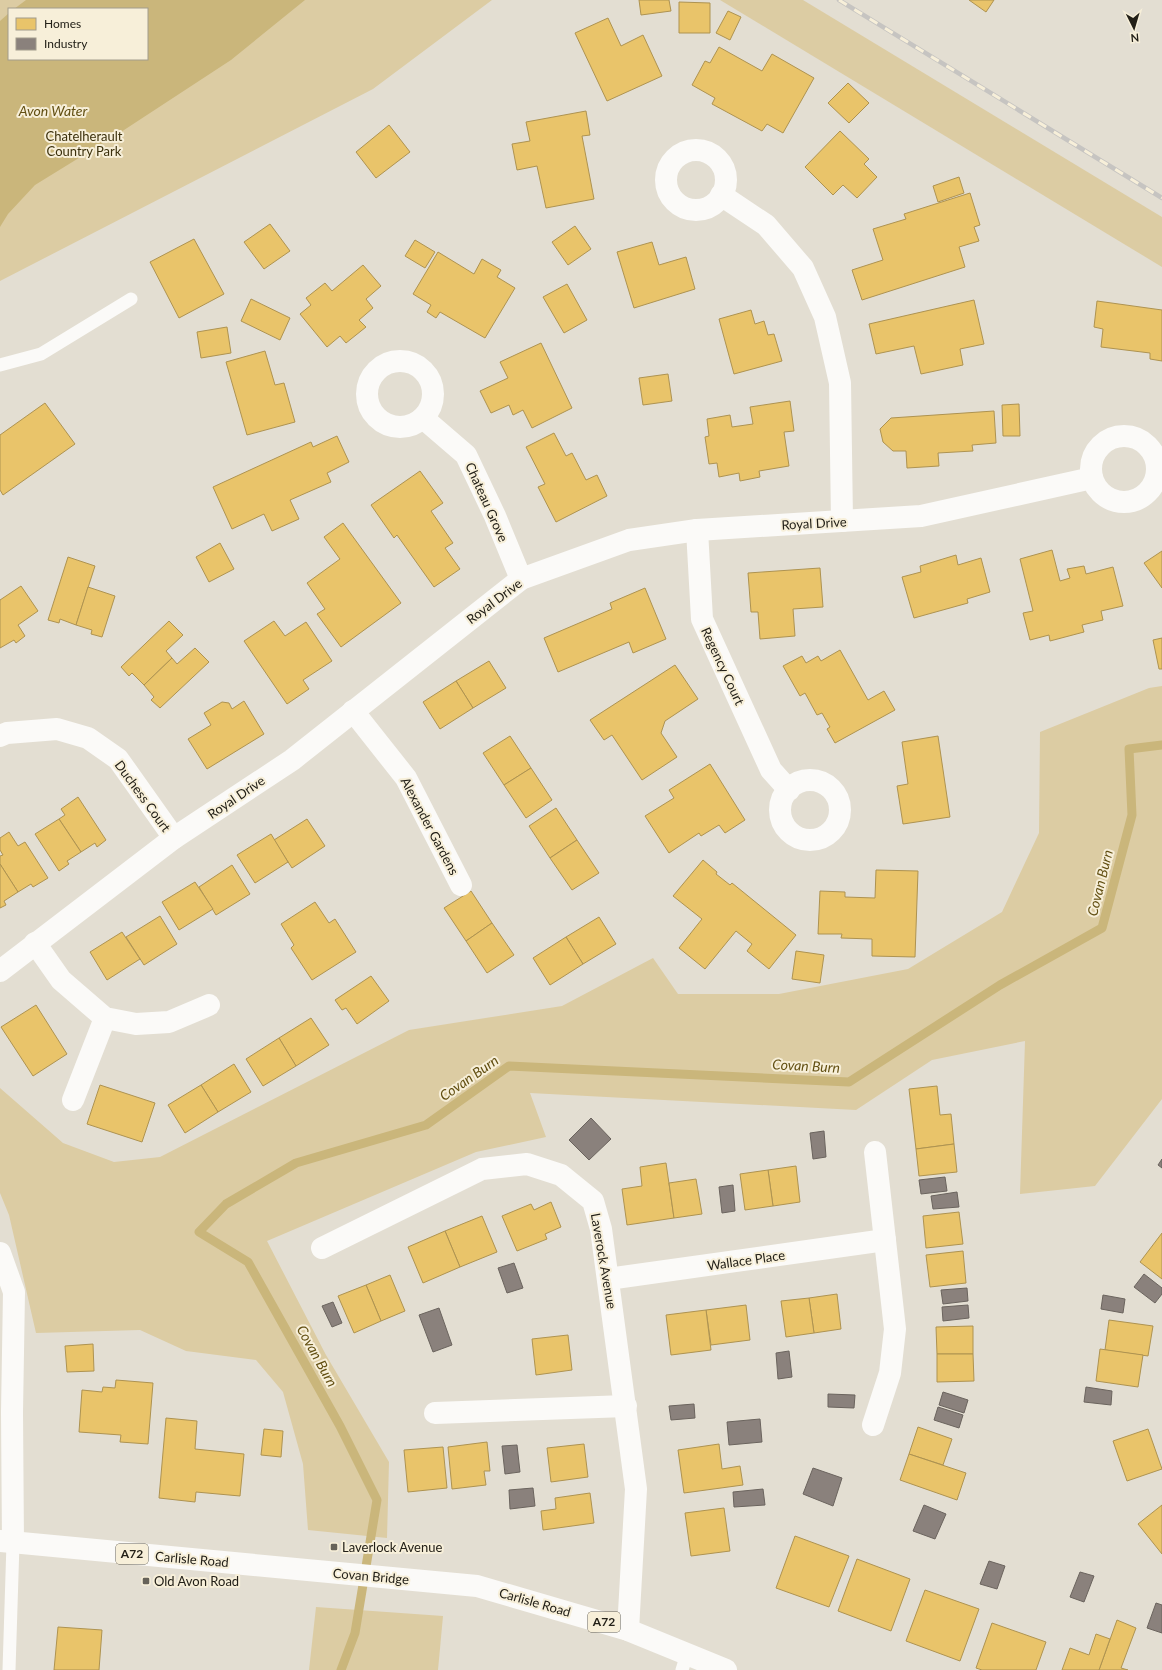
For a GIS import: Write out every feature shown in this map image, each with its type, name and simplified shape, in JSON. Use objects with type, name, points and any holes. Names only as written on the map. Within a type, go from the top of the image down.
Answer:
[{"type":"street","points":[[721,195],[766,225],[803,268],[825,317],[840,383],[842,521]]},
{"type":"street","name":"Chateau Grove","points":[[424,418],[466,455],[495,516],[521,579]]},
{"type":"street","name":"Royal Drive","points":[[0,971],[174,838],[292,760],[521,579],[629,540],[697,530],[921,516],[1092,478]]},
{"type":"street","name":"Regency Court","points":[[697,530],[702,619],[771,770],[789,790]]},
{"type":"street","name":"Alexander Gardens","points":[[353,711],[406,778],[461,885]]},
{"type":"street","name":"Duchess Court","points":[[0,736],[7,733],[57,729],[88,738],[118,759],[174,838]]},
{"type":"street","points":[[35,943],[61,980],[105,1018],[136,1024],[168,1022],[209,1005]]},
{"type":"street","points":[[73,1100],[105,1018]]},
{"type":"street","points":[[873,1425],[890,1373],[895,1329],[874,1152]]},
{"type":"street","name":"Laverock Avenue","points":[[322,1248],[482,1169],[527,1164],[561,1175],[593,1200],[601,1229],[636,1489],[628,1630]]},
{"type":"street","name":"Wallace Place","points":[[608,1279],[884,1240]]},
{"type":"street","points":[[0,1253],[14,1292],[12,1412],[7,1542]]},
{"type":"street","points":[[435,1413],[626,1406]]},
{"type":"street","name":"Carlisle Road","points":[[7,1542],[265,1566]]},
{"type":"street","name":"Covan Bridge","points":[[265,1566],[477,1586]]},
{"type":"street","name":"Carlisle Road","points":[[477,1586],[628,1630],[685,1662],[726,1670]]},
{"type":"lane","points":[[0,365],[41,354],[131,299]]},
{"type":"lane","points":[[7,1542],[9,1670]]},
{"type":"green space","name":"Chatelherault Country Park","points":[[0,0],[492,0],[373,89],[0,281]]},
{"type":"green space","points":[[720,0],[803,0],[1162,217],[1162,267]]},
{"type":"green space","points":[[1162,686],[1162,1099],[1095,1186],[1020,1194],[1025,1041],[932,1060],[856,1110],[530,1093],[546,1137],[476,1152],[267,1241],[326,1355],[389,1462],[387,1538],[308,1530],[303,1464],[283,1392],[256,1360],[186,1351],[140,1330],[36,1333],[9,1215],[0,1193],[0,1088],[63,1143],[114,1162],[160,1157],[409,1030],[562,1006],[653,958],[678,994],[779,994],[908,969],[1002,912],[1039,833],[1040,732],[1149,688]]},
{"type":"green space","points":[[316,1607],[443,1616],[438,1670],[309,1670]]},
{"type":"water","name":"Avon Water","points":[[26,0],[305,0],[231,60],[121,132],[35,185],[8,214],[0,227],[0,21],[8,14],[8,60],[148,60],[148,8],[15,8]]},
{"type":"building: Homes","points":[[639,0],[669,0],[671,11],[641,15]]},
{"type":"building: Homes","points":[[969,0],[994,0],[986,12]]},
{"type":"building: Homes","points":[[679,2],[710,3],[710,33],[679,33]]},
{"type":"building: Homes","points":[[728,11],[741,17],[730,40],[716,33]]},
{"type":"building: Homes","points":[[608,18],[621,46],[643,35],[662,76],[607,101],[575,33]]},
{"type":"building: Homes","points":[[719,47],[762,71],[772,54],[814,78],[783,133],[767,124],[762,131],[712,104],[715,98],[692,85],[705,61],[710,63]]},
{"type":"building: Homes","points":[[848,83],[869,103],[849,123],[828,103]]},
{"type":"building: Homes","points":[[586,111],[590,135],[582,136],[594,199],[546,208],[537,166],[517,170],[512,144],[530,141],[526,122]]},
{"type":"building: Homes","points":[[389,125],[410,152],[376,178],[356,152]]},
{"type":"building: Homes","points":[[840,131],[869,159],[864,164],[877,177],[857,198],[843,185],[833,195],[805,167]]},
{"type":"building: Homes","points":[[959,177],[964,193],[938,202],[933,186]]},
{"type":"building: Homes","points":[[970,193],[980,225],[974,227],[979,241],[959,247],[965,267],[862,300],[852,270],[883,260],[873,229],[906,219],[904,214]]},
{"type":"building: Homes","points":[[270,224],[290,251],[264,269],[244,242]]},
{"type":"building: Homes","points":[[575,226],[591,249],[568,265],[552,242]]},
{"type":"building: Homes","points":[[194,239],[224,294],[179,318],[150,262]]},
{"type":"building: Homes","points":[[415,240],[435,252],[425,268],[405,256]]},
{"type":"building: Homes","points":[[652,242],[659,265],[686,257],[695,289],[634,308],[617,252]]},
{"type":"building: Homes","points":[[438,252],[474,274],[482,259],[501,270],[497,277],[515,288],[485,338],[440,312],[436,318],[427,312],[431,305],[413,294]]},
{"type":"building: Homes","points":[[363,265],[381,286],[366,299],[373,308],[359,320],[366,327],[346,343],[340,336],[327,347],[300,314],[311,305],[306,298],[325,283],[332,291]]},
{"type":"building: Homes","points":[[567,284],[587,320],[564,333],[543,297]]},
{"type":"building: Homes","points":[[251,299],[290,318],[280,340],[241,321]]},
{"type":"building: Homes","points":[[974,300],[984,344],[960,349],[963,365],[921,374],[914,346],[876,354],[869,324]]},
{"type":"building: Homes","points":[[1097,301],[1162,310],[1162,361],[1150,359],[1150,353],[1101,347],[1103,329],[1094,327]]},
{"type":"building: Homes","points":[[751,310],[755,324],[764,321],[768,335],[774,334],[782,361],[734,374],[719,319]]},
{"type":"building: Homes","points":[[227,327],[231,353],[201,358],[197,332]]},
{"type":"building: Homes","points":[[541,343],[572,408],[532,428],[523,410],[513,415],[509,405],[491,413],[480,391],[508,378],[500,362]]},
{"type":"building: Homes","points":[[265,351],[275,385],[284,383],[295,422],[247,435],[226,362]]},
{"type":"building: Homes","points":[[668,374],[672,401],[643,405],[639,378]]},
{"type":"building: Homes","points":[[790,401],[794,431],[784,432],[789,466],[759,471],[760,477],[740,481],[739,473],[719,477],[717,463],[709,464],[705,437],[709,436],[707,419],[730,415],[732,427],[753,424],[750,407]]},
{"type":"building: Homes","points":[[45,403],[75,444],[3,495],[0,490],[0,435]]},
{"type":"building: Homes","points":[[1019,404],[1020,436],[1003,436],[1002,405]]},
{"type":"building: Homes","points":[[994,411],[996,443],[972,445],[973,451],[938,453],[939,466],[907,468],[906,451],[893,451],[883,442],[880,429],[891,418]]},
{"type":"building: Homes","points":[[554,433],[566,456],[572,453],[586,480],[597,475],[607,496],[556,522],[538,487],[545,484],[526,447]]},
{"type":"building: Homes","points":[[337,436],[349,462],[327,473],[331,482],[290,500],[299,519],[272,531],[264,514],[232,529],[213,487],[311,442],[313,447]]},
{"type":"building: Homes","points":[[420,471],[443,503],[431,511],[453,543],[445,548],[460,569],[434,587],[397,535],[394,538],[371,505]]},
{"type":"building: Homes","points":[[343,523],[401,603],[341,647],[317,614],[325,609],[307,583],[340,559],[324,537]]},
{"type":"building: Homes","points":[[220,543],[234,569],[209,582],[196,557]]},
{"type":"building: Homes","points":[[1052,550],[1060,581],[1070,578],[1067,569],[1084,566],[1086,574],[1113,567],[1123,606],[1101,611],[1103,620],[1082,625],[1084,632],[1050,641],[1049,635],[1030,640],[1023,613],[1033,611],[1020,559]]},
{"type":"building: Homes","points":[[1162,551],[1162,588],[1144,563]]},
{"type":"building: Homes","points":[[956,555],[958,565],[981,558],[990,592],[967,599],[968,603],[914,618],[902,577],[921,572],[920,566]]},
{"type":"building: Homes","points":[[68,557],[95,566],[76,625],[60,619],[59,623],[48,620]]},
{"type":"building: Homes","points":[[820,568],[823,607],[793,609],[795,636],[760,639],[758,612],[751,612],[748,573]]},
{"type":"building: Homes","points":[[21,586],[38,611],[18,625],[25,636],[16,643],[14,640],[0,648],[0,600]]},
{"type":"building: Homes","points":[[88,587],[115,596],[102,637],[91,634],[92,630],[76,625]]},
{"type":"building: Homes","points":[[645,588],[666,639],[633,653],[629,642],[558,672],[544,638],[612,609],[610,603]]},
{"type":"building: Homes","points":[[169,621],[183,635],[166,651],[172,658],[144,685],[132,673],[129,676],[121,667]]},
{"type":"building: Homes","points":[[274,621],[285,636],[306,622],[332,661],[303,680],[309,689],[287,704],[244,641]]},
{"type":"building: Homes","points":[[1162,638],[1162,669],[1159,669],[1153,640]]},
{"type":"building: Homes","points":[[195,648],[209,662],[160,708],[151,700],[154,697],[144,685],[172,658],[177,664]]},
{"type":"building: Homes","points":[[840,650],[868,700],[884,691],[895,710],[835,743],[827,729],[830,727],[822,713],[817,715],[805,693],[800,696],[783,666],[802,656],[806,663],[818,656],[821,661]]},
{"type":"building: Homes","points":[[489,661],[506,688],[473,708],[456,681]]},
{"type":"building: Homes","points":[[675,665],[698,699],[665,721],[661,733],[677,757],[642,780],[612,735],[604,740],[590,720]]},
{"type":"building: Homes","points":[[456,681],[473,708],[440,729],[423,702]]},
{"type":"building: Homes","points":[[244,701],[264,734],[207,769],[188,739],[211,725],[204,713],[222,702],[229,703],[232,709]]},
{"type":"building: Homes","points":[[510,736],[531,768],[504,785],[483,753]]},
{"type":"building: Homes","points":[[938,736],[950,817],[903,824],[897,786],[908,784],[902,742]]},
{"type":"building: Homes","points":[[710,764],[745,820],[725,833],[719,825],[701,836],[699,833],[669,853],[645,816],[674,798],[669,790]]},
{"type":"building: Homes","points":[[531,768],[552,800],[526,818],[504,785]]},
{"type":"building: Homes","points":[[78,797],[106,840],[97,847],[95,843],[81,852],[59,819],[65,815],[61,809]]},
{"type":"building: Homes","points":[[556,808],[577,840],[550,858],[529,826]]},
{"type":"building: Homes","points":[[59,819],[81,852],[67,861],[69,864],[59,871],[35,834]]},
{"type":"building: Homes","points":[[307,819],[325,846],[292,868],[274,840]]},
{"type":"building: Homes","points":[[9,832],[18,846],[25,842],[48,878],[33,887],[31,884],[18,892],[0,864],[0,856],[3,855],[0,850],[0,838]]},
{"type":"building: Homes","points":[[271,834],[288,862],[255,883],[237,855]]},
{"type":"building: Homes","points":[[577,840],[599,873],[572,890],[550,858]]},
{"type":"building: Homes","points":[[703,860],[717,872],[716,874],[730,885],[732,883],[796,935],[769,969],[747,951],[752,944],[736,931],[705,969],[679,948],[702,919],[673,896]]},
{"type":"building: Homes","points":[[0,864],[18,892],[4,901],[6,905],[0,908]]},
{"type":"building: Homes","points":[[232,865],[250,894],[216,915],[199,887]]},
{"type":"building: Homes","points":[[876,870],[918,871],[915,957],[872,956],[872,939],[841,938],[842,934],[818,934],[820,891],[845,892],[845,897],[875,898]]},
{"type":"building: Homes","points":[[195,882],[213,909],[179,930],[162,902]]},
{"type":"building: Homes","points":[[471,891],[492,923],[466,941],[444,908]]},
{"type":"building: Homes","points":[[315,902],[329,923],[335,919],[356,952],[312,980],[291,948],[294,945],[281,924]]},
{"type":"building: Homes","points":[[160,916],[177,944],[144,965],[126,937]]},
{"type":"building: Homes","points":[[599,917],[616,944],[583,964],[566,937]]},
{"type":"building: Homes","points":[[492,923],[514,955],[487,973],[466,941]]},
{"type":"building: Homes","points":[[122,932],[140,959],[107,980],[90,952]]},
{"type":"building: Homes","points":[[566,937],[583,964],[550,985],[533,958]]},
{"type":"building: Homes","points":[[796,951],[824,955],[820,983],[792,979]]},
{"type":"building: Homes","points":[[371,976],[389,1001],[357,1024],[346,1008],[342,1010],[335,1000]]},
{"type":"building: Homes","points":[[36,1005],[67,1054],[33,1076],[1,1027]]},
{"type":"building: Homes","points":[[311,1018],[329,1045],[296,1066],[279,1038]]},
{"type":"building: Homes","points":[[279,1038],[296,1066],[263,1086],[246,1059]]},
{"type":"building: Homes","points":[[234,1064],[251,1092],[218,1112],[201,1085]]},
{"type":"building: Homes","points":[[100,1085],[155,1103],[142,1142],[87,1124]]},
{"type":"building: Homes","points":[[201,1085],[218,1112],[185,1133],[168,1105]]},
{"type":"building: Homes","points":[[937,1086],[940,1115],[951,1114],[954,1144],[916,1149],[909,1089]]},
{"type":"building: Homes","points":[[954,1144],[957,1172],[919,1176],[916,1149]]},
{"type":"building: Homes","points":[[666,1163],[674,1218],[627,1225],[622,1189],[642,1186],[640,1167]]},
{"type":"building: Homes","points":[[796,1166],[800,1202],[773,1206],[768,1170]]},
{"type":"building: Homes","points":[[768,1170],[773,1206],[745,1210],[740,1174]]},
{"type":"building: Homes","points":[[696,1179],[702,1214],[674,1218],[669,1183]]},
{"type":"building: Homes","points":[[551,1202],[561,1227],[545,1234],[547,1239],[517,1251],[502,1216],[531,1204],[534,1210]]},
{"type":"building: Homes","points":[[959,1212],[963,1244],[926,1248],[923,1216]]},
{"type":"building: Homes","points":[[482,1216],[497,1252],[460,1267],[445,1231]]},
{"type":"building: Homes","points":[[445,1231],[460,1267],[423,1283],[408,1247]]},
{"type":"building: Homes","points":[[1162,1233],[1162,1279],[1140,1262]]},
{"type":"building: Homes","points":[[963,1251],[966,1283],[930,1287],[926,1255]]},
{"type":"building: Homes","points":[[390,1275],[405,1311],[381,1321],[366,1285]]},
{"type":"building: Homes","points":[[366,1285],[381,1321],[354,1333],[338,1296]]},
{"type":"building: Homes","points":[[837,1294],[841,1329],[814,1333],[809,1298]]},
{"type":"building: Homes","points":[[809,1298],[814,1333],[786,1337],[781,1301]]},
{"type":"building: Homes","points":[[746,1305],[750,1340],[711,1345],[706,1310]]},
{"type":"building: Homes","points":[[706,1310],[711,1350],[671,1355],[666,1315]]},
{"type":"building: Homes","points":[[1109,1320],[1153,1326],[1148,1356],[1105,1350]]},
{"type":"building: Homes","points":[[973,1326],[973,1354],[937,1354],[936,1327]]},
{"type":"building: Homes","points":[[568,1335],[572,1370],[536,1375],[532,1339]]},
{"type":"building: Homes","points":[[93,1344],[94,1371],[67,1372],[65,1346]]},
{"type":"building: Homes","points":[[1100,1349],[1143,1355],[1138,1387],[1096,1381]]},
{"type":"building: Homes","points":[[937,1354],[973,1354],[974,1381],[937,1382]]},
{"type":"building: Homes","points":[[116,1380],[153,1383],[148,1444],[120,1442],[121,1435],[79,1432],[82,1390],[102,1392],[103,1387],[115,1388]]},
{"type":"building: Homes","points":[[166,1418],[197,1421],[195,1449],[244,1454],[240,1496],[196,1492],[195,1502],[159,1498]]},
{"type":"building: Homes","points":[[918,1427],[952,1439],[943,1465],[909,1454]]},
{"type":"building: Homes","points":[[264,1429],[283,1431],[281,1457],[261,1455]]},
{"type":"building: Homes","points":[[1148,1429],[1162,1469],[1127,1481],[1113,1441]]},
{"type":"building: Homes","points":[[487,1442],[490,1471],[484,1471],[486,1485],[452,1489],[448,1447]]},
{"type":"building: Homes","points":[[584,1444],[588,1477],[551,1482],[547,1448]]},
{"type":"building: Homes","points":[[719,1444],[722,1469],[740,1466],[743,1485],[684,1493],[678,1450]]},
{"type":"building: Homes","points":[[443,1447],[447,1488],[408,1492],[404,1450]]},
{"type":"building: Homes","points":[[909,1454],[966,1473],[957,1500],[900,1480]]},
{"type":"building: Homes","points":[[590,1493],[594,1523],[543,1530],[541,1511],[556,1509],[555,1498]]},
{"type":"building: Homes","points":[[1162,1505],[1162,1554],[1138,1524]]},
{"type":"building: Homes","points":[[724,1508],[730,1551],[691,1556],[685,1513]]},
{"type":"building: Homes","points":[[795,1536],[849,1556],[829,1607],[776,1588]]},
{"type":"building: Homes","points":[[857,1559],[910,1579],[891,1631],[838,1611]]},
{"type":"building: Homes","points":[[925,1590],[979,1609],[960,1661],[906,1641]]},
{"type":"building: Homes","points":[[1117,1620],[1136,1628],[1121,1668],[1128,1670],[1099,1670]]},
{"type":"building: Homes","points":[[992,1623],[1046,1642],[1036,1670],[982,1670],[976,1668]]},
{"type":"building: Homes","points":[[58,1627],[102,1630],[99,1670],[54,1670]]},
{"type":"building: Homes","points":[[1096,1634],[1110,1639],[1099,1670],[1062,1670],[1070,1648],[1089,1655]]},
{"type":"building: Industry","points":[[591,1118],[611,1139],[589,1160],[569,1140]]},
{"type":"building: Industry","points":[[824,1131],[826,1157],[813,1159],[810,1133]]},
{"type":"building: Industry","points":[[1162,1159],[1162,1168],[1158,1165]]},
{"type":"building: Industry","points":[[945,1177],[947,1191],[921,1194],[919,1180]]},
{"type":"building: Industry","points":[[733,1185],[735,1211],[722,1213],[719,1187]]},
{"type":"building: Industry","points":[[957,1192],[959,1207],[933,1209],[931,1196]]},
{"type":"building: Industry","points":[[514,1263],[523,1288],[507,1293],[498,1268]]},
{"type":"building: Industry","points":[[1144,1274],[1162,1288],[1162,1294],[1155,1303],[1134,1287]]},
{"type":"building: Industry","points":[[967,1288],[968,1301],[943,1304],[941,1290]]},
{"type":"building: Industry","points":[[1103,1295],[1125,1299],[1123,1313],[1101,1309]]},
{"type":"building: Industry","points":[[333,1302],[342,1323],[332,1327],[322,1306]]},
{"type":"building: Industry","points":[[968,1305],[969,1318],[943,1321],[942,1307]]},
{"type":"building: Industry","points":[[439,1308],[452,1345],[433,1352],[419,1315]]},
{"type":"building: Industry","points":[[789,1351],[792,1377],[778,1379],[776,1353]]},
{"type":"building: Industry","points":[[1086,1387],[1112,1391],[1111,1405],[1084,1402]]},
{"type":"building: Industry","points":[[943,1392],[968,1400],[964,1413],[939,1405]]},
{"type":"building: Industry","points":[[828,1394],[855,1395],[854,1408],[828,1407]]},
{"type":"building: Industry","points":[[694,1404],[695,1418],[671,1420],[669,1406]]},
{"type":"building: Industry","points":[[938,1407],[963,1415],[959,1428],[934,1420]]},
{"type":"building: Industry","points":[[760,1419],[762,1442],[729,1445],[727,1422]]},
{"type":"building: Industry","points":[[517,1445],[520,1472],[505,1474],[502,1446]]},
{"type":"building: Industry","points":[[813,1468],[842,1478],[833,1506],[803,1494]]},
{"type":"building: Industry","points":[[533,1488],[535,1506],[510,1509],[509,1490]]},
{"type":"building: Industry","points":[[763,1489],[765,1505],[734,1507],[733,1492]]},
{"type":"building: Industry","points":[[924,1505],[946,1514],[935,1539],[913,1531]]},
{"type":"building: Industry","points":[[989,1561],[1005,1566],[997,1589],[980,1584]]},
{"type":"building: Industry","points":[[1080,1572],[1094,1576],[1084,1602],[1070,1597]]},
{"type":"building: Industry","points":[[1156,1603],[1162,1605],[1162,1633],[1147,1628]]},
{"type":"waterway","name":"Covan Burn","points":[[341,1670],[355,1633],[377,1500],[340,1426],[248,1262],[199,1232],[226,1204],[296,1163],[426,1125],[509,1066],[849,1082],[1000,985],[1102,928],[1132,815],[1129,749],[1162,745]]},
{"type":"railway","points":[[839,0],[1162,198]]},
{"type":"place","name":"Laverlock Avenue","points":[[334,1547]]},
{"type":"place","name":"Old Avon Road","points":[[146,1581]]}]
